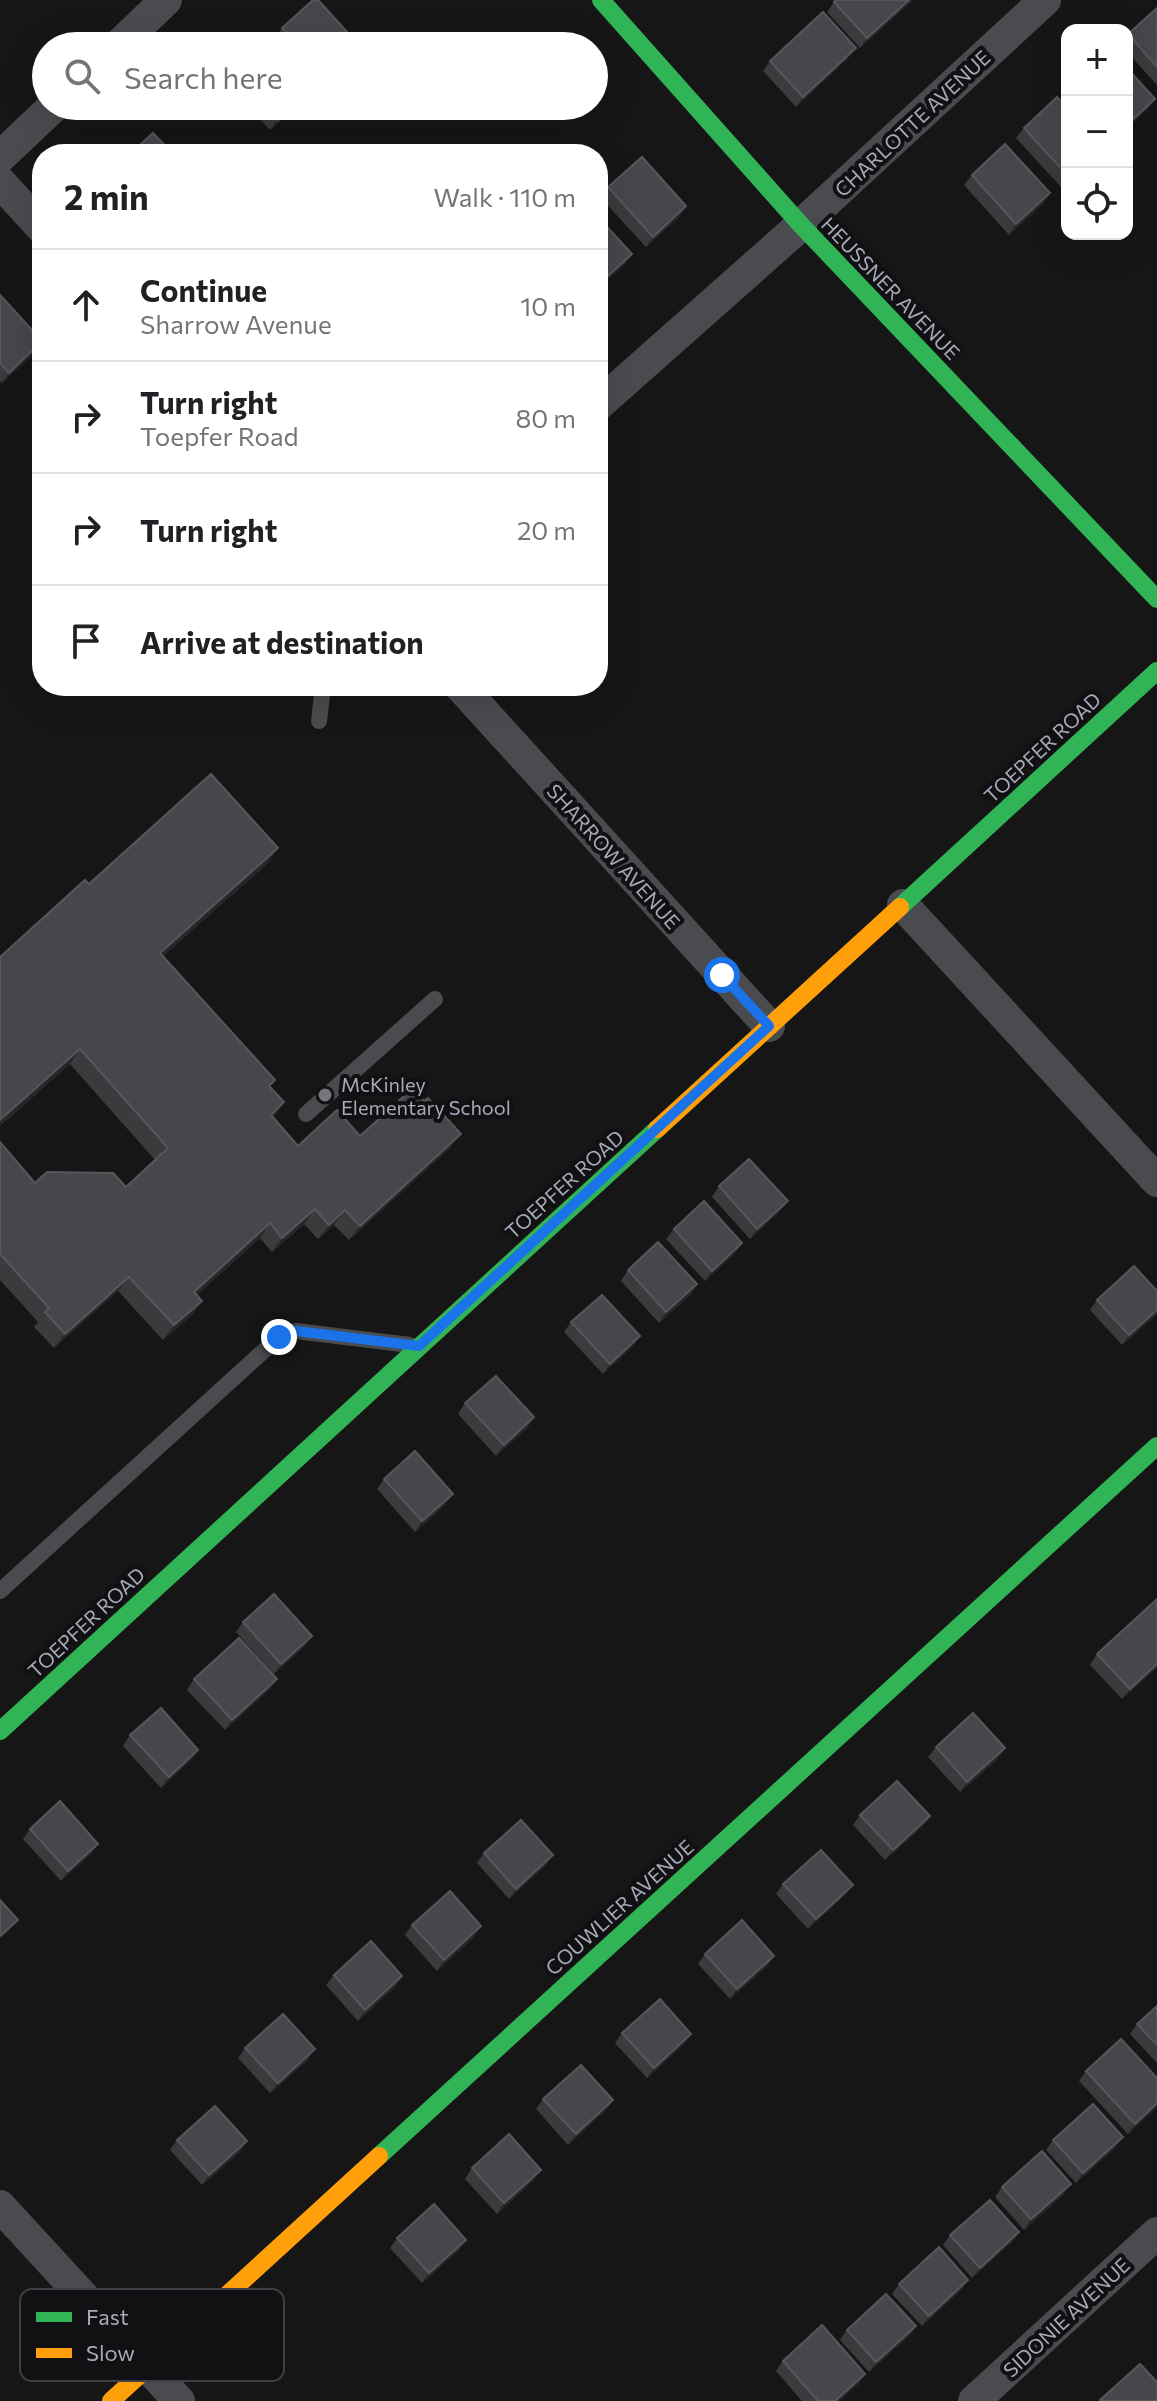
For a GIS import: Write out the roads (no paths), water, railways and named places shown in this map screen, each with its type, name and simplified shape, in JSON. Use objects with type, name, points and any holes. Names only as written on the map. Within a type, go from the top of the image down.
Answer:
[{"type":"street","points":[[133,32],[166,0]]},
{"type":"street","name":"HEUSSNER AVENUE","points":[[601,0],[801,225],[1157,599]]},
{"type":"street","name":"CHARLOTTE AVENUE","points":[[608,396],[801,225],[1045,0]]},
{"type":"street","points":[[0,157],[39,120]]},
{"type":"street","points":[[0,182],[32,217]]},
{"type":"street","name":"TOEPFER ROAD","points":[[0,1731],[1157,671]]},
{"type":"street","name":"SHARROW AVENUE","points":[[469,696],[769,1026]]},
{"type":"street","points":[[903,905],[1157,1181]]},
{"type":"street","name":"COUWLIER AVENUE","points":[[234,2289],[1157,1446]]},
{"type":"street","points":[[0,2206],[76,2289]]},
{"type":"street","name":"SIDONIE AVENUE","points":[[974,2401],[1157,2233]]},
{"type":"street","name":"COUWLIER AVENUE","points":[[111,2401],[133,2381]]},
{"type":"street","points":[[160,2381],[179,2401]]},
{"type":"lane","points":[[319,721],[322,696]]},
{"type":"lane","points":[[306,1114],[435,999]]},
{"type":"lane","points":[[0,1591],[279,1337],[296,1331],[419,1346]]},
{"type":"place","name":"McKinley Elementary School","points":[[325,1095]]}]
